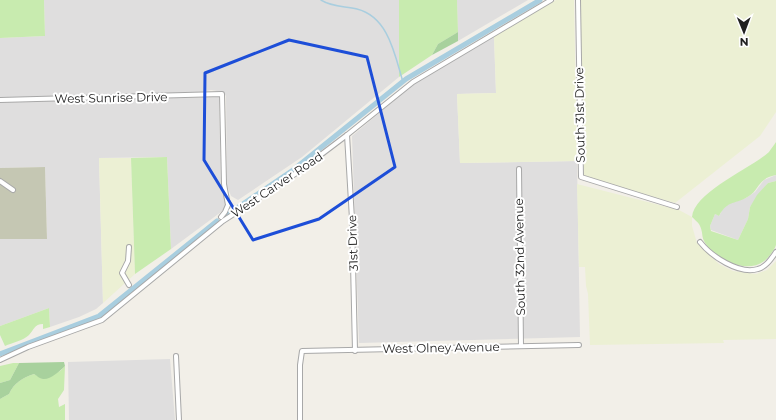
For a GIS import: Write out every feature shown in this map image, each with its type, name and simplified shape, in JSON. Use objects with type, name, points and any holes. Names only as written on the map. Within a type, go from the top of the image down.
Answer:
[{"type":"street","name":"West Carver Road","points":[[0,360],[102,320],[223,221],[298,172],[348,135],[412,82],[551,0]]},
{"type":"street","name":"South 31st Drive","points":[[578,0],[581,177],[677,207]]},
{"type":"street","name":"West Sunrise Drive","points":[[0,100],[222,94],[224,184],[228,205],[221,217]]},
{"type":"street","name":"31st Drive","points":[[348,135],[352,219],[355,351]]},
{"type":"street","name":"South 32nd Avenue","points":[[519,168],[521,346]]},
{"type":"street","points":[[0,181],[13,190]]},
{"type":"street","points":[[700,242],[708,252],[719,260],[739,268],[751,270],[767,265],[776,252]]},
{"type":"street","points":[[129,247],[128,261],[122,273],[129,284]]},
{"type":"street","name":"West Olney Avenue","points":[[300,420],[300,365],[302,351],[579,345]]},
{"type":"street","points":[[176,356],[179,420]]},
{"type":"highlighted area","points":[[289,40],[367,57],[395,167],[319,219],[253,240],[204,160],[205,73]]},
{"type":"shaded area","points":[[44,0],[399,0],[399,77],[302,157],[238,200],[231,196],[227,186],[226,96],[223,92],[211,90],[192,94],[0,98],[0,38],[45,36]]},
{"type":"shaded area","points":[[457,0],[528,0],[458,41]]},
{"type":"shaded area","points":[[556,0],[574,0],[577,161],[460,163],[457,94],[496,93],[494,36]]},
{"type":"shaded area","points":[[580,0],[776,0],[776,112],[760,136],[675,203],[584,177]]},
{"type":"shaded area","points":[[494,36],[496,93],[457,94],[460,163],[577,161],[580,337],[359,343],[352,136],[411,86]]},
{"type":"shaded area","points":[[219,97],[221,185],[226,205],[225,209],[171,249],[167,157],[99,158],[103,303],[96,309],[79,317],[50,327],[49,308],[0,326],[0,239],[47,239],[45,167],[0,168],[0,102]]},
{"type":"shaded area","points":[[99,158],[131,158],[135,274],[103,303]]},
{"type":"shaded area","points":[[45,167],[47,239],[0,239],[0,168]]},
{"type":"shaded area","points":[[776,175],[776,181],[768,183],[750,207],[748,219],[738,240],[711,230],[710,226],[715,214],[719,216],[724,207],[732,202],[746,198],[755,192],[764,180]]},
{"type":"shaded area","points":[[577,184],[679,210],[692,217],[692,226],[697,243],[719,264],[733,271],[756,274],[767,270],[776,261],[776,339],[723,340],[724,343],[590,345],[588,294],[585,267],[579,267]]},
{"type":"shaded area","points":[[170,359],[175,420],[69,420],[68,362]]},
{"type":"green space","points":[[0,0],[44,0],[45,36],[0,38]]},
{"type":"green space","points":[[399,0],[457,0],[458,32],[438,44],[432,55],[399,77]]},
{"type":"green space","points":[[458,32],[458,41],[432,55],[438,44]]},
{"type":"green space","points":[[776,142],[776,175],[765,179],[749,196],[726,207],[719,216],[715,214],[710,226],[711,231],[738,240],[748,219],[750,207],[757,195],[768,183],[776,181],[776,246],[764,261],[756,265],[748,266],[730,263],[715,254],[706,245],[698,222],[692,217],[695,208],[712,190],[769,152]]},
{"type":"green space","points":[[167,157],[171,249],[135,274],[131,158]]},
{"type":"green space","points":[[49,308],[50,327],[43,329],[43,324],[40,324],[34,328],[27,337],[5,346],[0,335],[0,326]]},
{"type":"green space","points":[[64,362],[65,366],[52,377],[43,379],[34,374],[22,379],[13,387],[9,394],[0,399],[0,383],[10,380],[19,363]]},
{"type":"green space","points":[[19,363],[10,380],[0,383],[0,366]]},
{"type":"green space","points":[[65,366],[64,390],[58,399],[59,407],[65,404],[65,420],[0,420],[0,399],[9,394],[19,381],[34,374],[43,379],[60,371]]},
{"type":"waterway","points":[[321,0],[334,5],[357,9],[368,13],[377,20],[389,39],[403,82]]},
{"type":"waterway","points":[[228,214],[293,170],[406,79],[540,0]]},
{"type":"waterway","points":[[0,354],[99,316],[217,221]]}]
